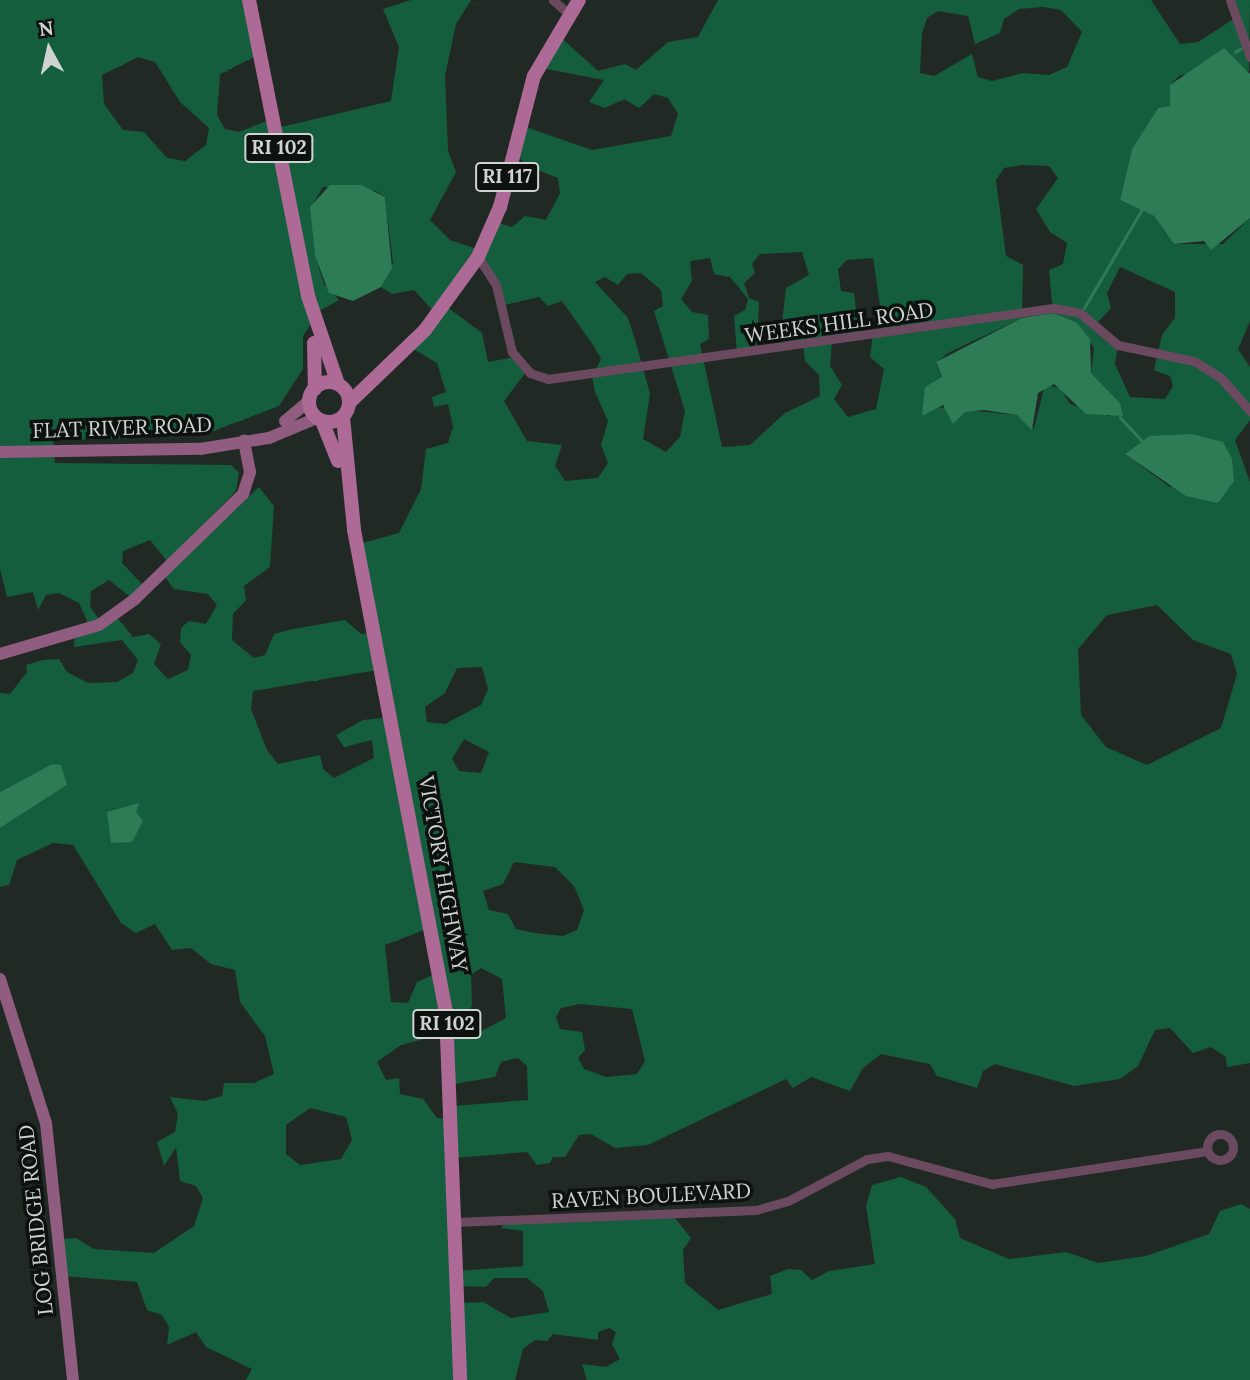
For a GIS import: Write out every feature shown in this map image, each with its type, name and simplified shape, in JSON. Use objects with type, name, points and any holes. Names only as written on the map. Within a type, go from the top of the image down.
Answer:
[{"type":"main road","name":"RI 102","points":[[249,0],[309,296],[340,385]]},
{"type":"main road","name":"RI 117","points":[[340,385],[356,384],[413,343],[478,257],[500,207],[534,76],[579,0]]},
{"type":"main road","name":"RI 102","points":[[309,296],[312,394]]},
{"type":"main road","points":[[320,419],[343,417],[350,402],[413,343]]},
{"type":"main road","points":[[312,394],[340,385],[350,402]]},
{"type":"main road","name":"VICTORY HIGHWAY","points":[[312,394],[351,506]]},
{"type":"main road","name":"VICTORY HIGHWAY","points":[[343,417],[351,506],[446,1011],[460,1380]]},
{"type":"street","points":[[553,0],[569,14]]},
{"type":"street","points":[[1230,0],[1250,57]]},
{"type":"street","name":"WEEKS HILL ROAD","points":[[478,257],[496,285],[512,352],[530,373],[548,379],[594,377],[1054,308],[1080,313],[1118,345],[1194,361],[1221,378],[1250,411]]},
{"type":"street","name":"FLAT RIVER ROAD","points":[[244,441],[288,419],[312,394]]},
{"type":"street","name":"FLAT RIVER ROAD","points":[[0,452],[169,452],[244,441],[320,419]]},
{"type":"street","points":[[0,654],[99,625],[135,599],[245,491],[250,472],[244,441]]},
{"type":"street","name":"LOG BRIDGE ROAD","points":[[0,979],[46,1123],[72,1380]]},
{"type":"street","name":"RAVEN BOULEVARD","points":[[455,1222],[756,1210],[788,1201],[867,1159],[888,1156],[992,1184],[1207,1151]]},
{"type":"shaded area","points":[[0,0],[242,0],[256,56],[220,74],[217,115],[225,129],[239,132],[274,118],[292,248],[277,128],[391,101],[399,47],[383,9],[411,0],[471,0],[456,24],[445,76],[448,151],[456,172],[430,220],[450,240],[480,250],[496,222],[512,227],[525,216],[546,220],[560,193],[558,178],[527,166],[514,152],[520,125],[592,150],[671,136],[678,114],[668,98],[654,94],[639,108],[624,99],[605,108],[589,102],[604,80],[541,68],[557,34],[598,71],[625,64],[636,70],[668,42],[698,37],[718,0],[1151,0],[1180,44],[1198,42],[1235,18],[1230,0],[1250,0],[1249,71],[1238,68],[1224,48],[1202,69],[1179,76],[1170,85],[1170,106],[1158,108],[1132,149],[1120,200],[1154,216],[1174,244],[1223,244],[1250,218],[1250,321],[1238,349],[1250,367],[1250,420],[1235,440],[1250,482],[1250,1063],[1227,1067],[1226,1057],[1211,1047],[1193,1053],[1170,1028],[1155,1030],[1138,1066],[1120,1079],[1074,1086],[995,1064],[983,1071],[977,1088],[937,1076],[930,1064],[881,1054],[863,1068],[850,1091],[811,1077],[793,1088],[786,1079],[648,1145],[615,1148],[591,1134],[579,1135],[565,1157],[553,1157],[550,1163],[537,1165],[527,1152],[455,1158],[458,1271],[523,1266],[523,1231],[501,1228],[506,1222],[674,1217],[691,1238],[683,1250],[685,1283],[718,1310],[772,1294],[770,1276],[788,1269],[801,1270],[812,1280],[829,1271],[875,1264],[866,1206],[872,1185],[901,1177],[926,1187],[955,1219],[960,1238],[1009,1259],[1066,1252],[1098,1263],[1146,1256],[1209,1234],[1220,1211],[1241,1204],[1250,1209],[1250,1380],[587,1380],[582,1364],[606,1367],[620,1359],[612,1344],[616,1332],[609,1328],[598,1332],[598,1340],[553,1334],[547,1341],[535,1340],[523,1349],[515,1380],[246,1380],[252,1369],[206,1347],[196,1332],[167,1345],[169,1327],[162,1315],[147,1310],[137,1282],[63,1276],[64,1239],[76,1238],[94,1249],[154,1253],[194,1226],[203,1198],[196,1186],[180,1181],[176,1147],[164,1166],[157,1142],[175,1132],[178,1114],[170,1097],[204,1101],[222,1096],[224,1083],[254,1083],[274,1074],[265,1036],[240,1002],[235,970],[211,964],[191,948],[172,950],[155,924],[136,933],[121,923],[73,845],[53,843],[17,860],[9,885],[0,887],[0,828],[67,785],[52,764],[0,792],[0,693],[10,694],[27,672],[26,665],[43,660],[59,659],[67,672],[88,683],[117,682],[133,673],[138,660],[122,640],[74,647],[75,635],[91,630],[79,603],[59,593],[46,595],[38,610],[33,592],[7,597],[0,569]],"holes":[[[1043,7],[1061,10],[1082,32],[1067,67],[1049,75],[1023,73],[992,81],[978,77],[972,54],[934,76],[920,73],[922,33],[927,18],[938,11],[968,16],[975,44],[1000,33],[1004,19],[1019,9]],[[138,57],[155,62],[180,102],[209,128],[206,145],[185,161],[167,158],[144,132],[123,130],[104,104],[102,75]],[[1022,165],[1049,166],[1058,178],[1036,209],[1050,232],[1067,243],[1063,264],[1049,270],[1053,313],[1076,322],[1094,348],[1091,373],[1120,403],[1109,416],[1070,404],[1061,389],[1045,384],[1034,429],[1017,415],[936,407],[925,387],[942,378],[936,363],[948,353],[1022,318],[1023,265],[1006,256],[996,180],[1004,168]],[[323,187],[376,191],[385,197],[393,263],[381,287],[392,294],[414,290],[438,316],[412,348],[437,363],[446,392],[432,397],[434,407],[448,404],[453,427],[448,443],[426,449],[421,489],[399,533],[359,544],[376,632],[361,634],[345,620],[293,629],[274,634],[265,655],[254,658],[232,640],[233,614],[246,600],[244,586],[270,567],[274,506],[259,487],[165,577],[174,589],[208,594],[217,605],[206,624],[189,621],[181,628],[180,642],[191,655],[188,670],[168,679],[154,664],[161,644],[149,634],[133,637],[116,616],[102,623],[90,607],[91,591],[109,580],[133,599],[145,587],[122,563],[123,551],[150,540],[167,561],[236,491],[239,473],[231,465],[55,463],[53,441],[203,435],[279,406],[303,369],[303,336],[319,311],[339,300],[324,284],[315,256],[311,207]],[[802,252],[809,275],[786,288],[781,332],[784,347],[803,345],[805,361],[819,375],[820,396],[785,413],[750,445],[722,447],[700,344],[709,339],[708,315],[692,312],[681,299],[692,281],[690,261],[710,258],[714,274],[730,277],[748,299],[745,310],[734,316],[737,353],[757,350],[759,302],[749,298],[744,283],[755,273],[752,264],[760,254]],[[873,258],[884,333],[873,335],[870,357],[884,369],[876,409],[848,417],[834,399],[842,385],[830,366],[832,342],[859,335],[854,293],[841,291],[838,269],[847,260]],[[483,261],[501,306],[539,297],[548,306],[562,301],[601,359],[592,376],[595,392],[608,421],[601,445],[608,463],[598,478],[565,481],[555,466],[562,445],[527,441],[504,401],[527,371],[515,357],[488,362],[482,333],[447,307]],[[1120,267],[1175,292],[1175,318],[1162,335],[1154,370],[1170,376],[1173,386],[1165,399],[1130,397],[1115,364],[1118,345],[1095,325],[1111,308],[1107,293]],[[641,273],[661,290],[663,306],[654,311],[685,411],[680,437],[666,452],[643,439],[650,394],[628,318],[595,282],[605,277],[618,285],[627,274]],[[1149,436],[1223,442],[1234,481],[1170,487],[1125,454]],[[1157,605],[1193,640],[1231,654],[1237,674],[1221,728],[1147,765],[1106,747],[1081,715],[1078,649],[1107,615]],[[482,667],[488,689],[481,705],[445,724],[427,722],[425,707],[445,693],[457,668]],[[384,669],[392,717],[363,720],[336,735],[344,747],[372,740],[374,758],[334,778],[323,769],[320,755],[278,764],[267,750],[251,709],[253,691]],[[464,739],[489,752],[481,773],[459,771],[452,759]],[[514,862],[555,867],[574,886],[584,910],[577,930],[563,936],[516,929],[508,914],[489,910],[483,891],[503,884]],[[432,927],[440,972],[417,982],[408,1003],[391,1002],[385,945]],[[481,968],[502,979],[506,1018],[474,1035],[465,1025],[472,1005],[471,975]],[[580,1004],[632,1009],[645,1061],[637,1074],[606,1077],[584,1069],[578,1058],[585,1050],[582,1032],[560,1029],[556,1017],[561,1008]],[[431,1018],[447,1018],[454,1084],[495,1077],[501,1062],[518,1058],[527,1066],[528,1100],[453,1106],[452,1119],[437,1118],[423,1099],[400,1094],[399,1078],[386,1080],[377,1062],[401,1045],[428,1038]],[[310,1108],[346,1117],[352,1140],[341,1159],[300,1165],[286,1154],[286,1125]],[[494,1278],[527,1278],[543,1291],[549,1312],[511,1318],[483,1302],[459,1303],[459,1286],[486,1287]]]},
{"type":"shaded area","points":[[1224,48],[1250,74],[1250,218],[1211,250],[1204,241],[1174,244],[1154,216],[1120,200],[1132,149],[1158,108],[1170,106],[1170,85]]},
{"type":"shaded area","points":[[330,185],[361,185],[385,197],[392,268],[381,287],[353,301],[329,293],[315,256],[310,207]]},
{"type":"shaded area","points":[[1053,313],[1076,322],[1090,339],[1091,373],[1120,403],[1123,416],[1086,414],[1054,384],[1038,393],[1032,430],[1017,415],[984,410],[965,412],[953,424],[943,405],[922,416],[925,387],[942,377],[936,362],[1022,318]]},
{"type":"shaded area","points":[[1191,434],[1223,442],[1232,459],[1234,481],[1218,503],[1186,496],[1125,454],[1149,436]]},
{"type":"shaded area","points":[[52,764],[61,765],[67,785],[0,828],[0,792]]},
{"type":"shaded area","points":[[139,803],[136,812],[143,821],[132,842],[111,843],[107,812]]},
{"type":"waterway","points":[[1235,52],[1240,49]]},
{"type":"waterway","points":[[1084,308],[1141,211]]},
{"type":"waterway","points":[[1120,417],[1143,442]]}]
